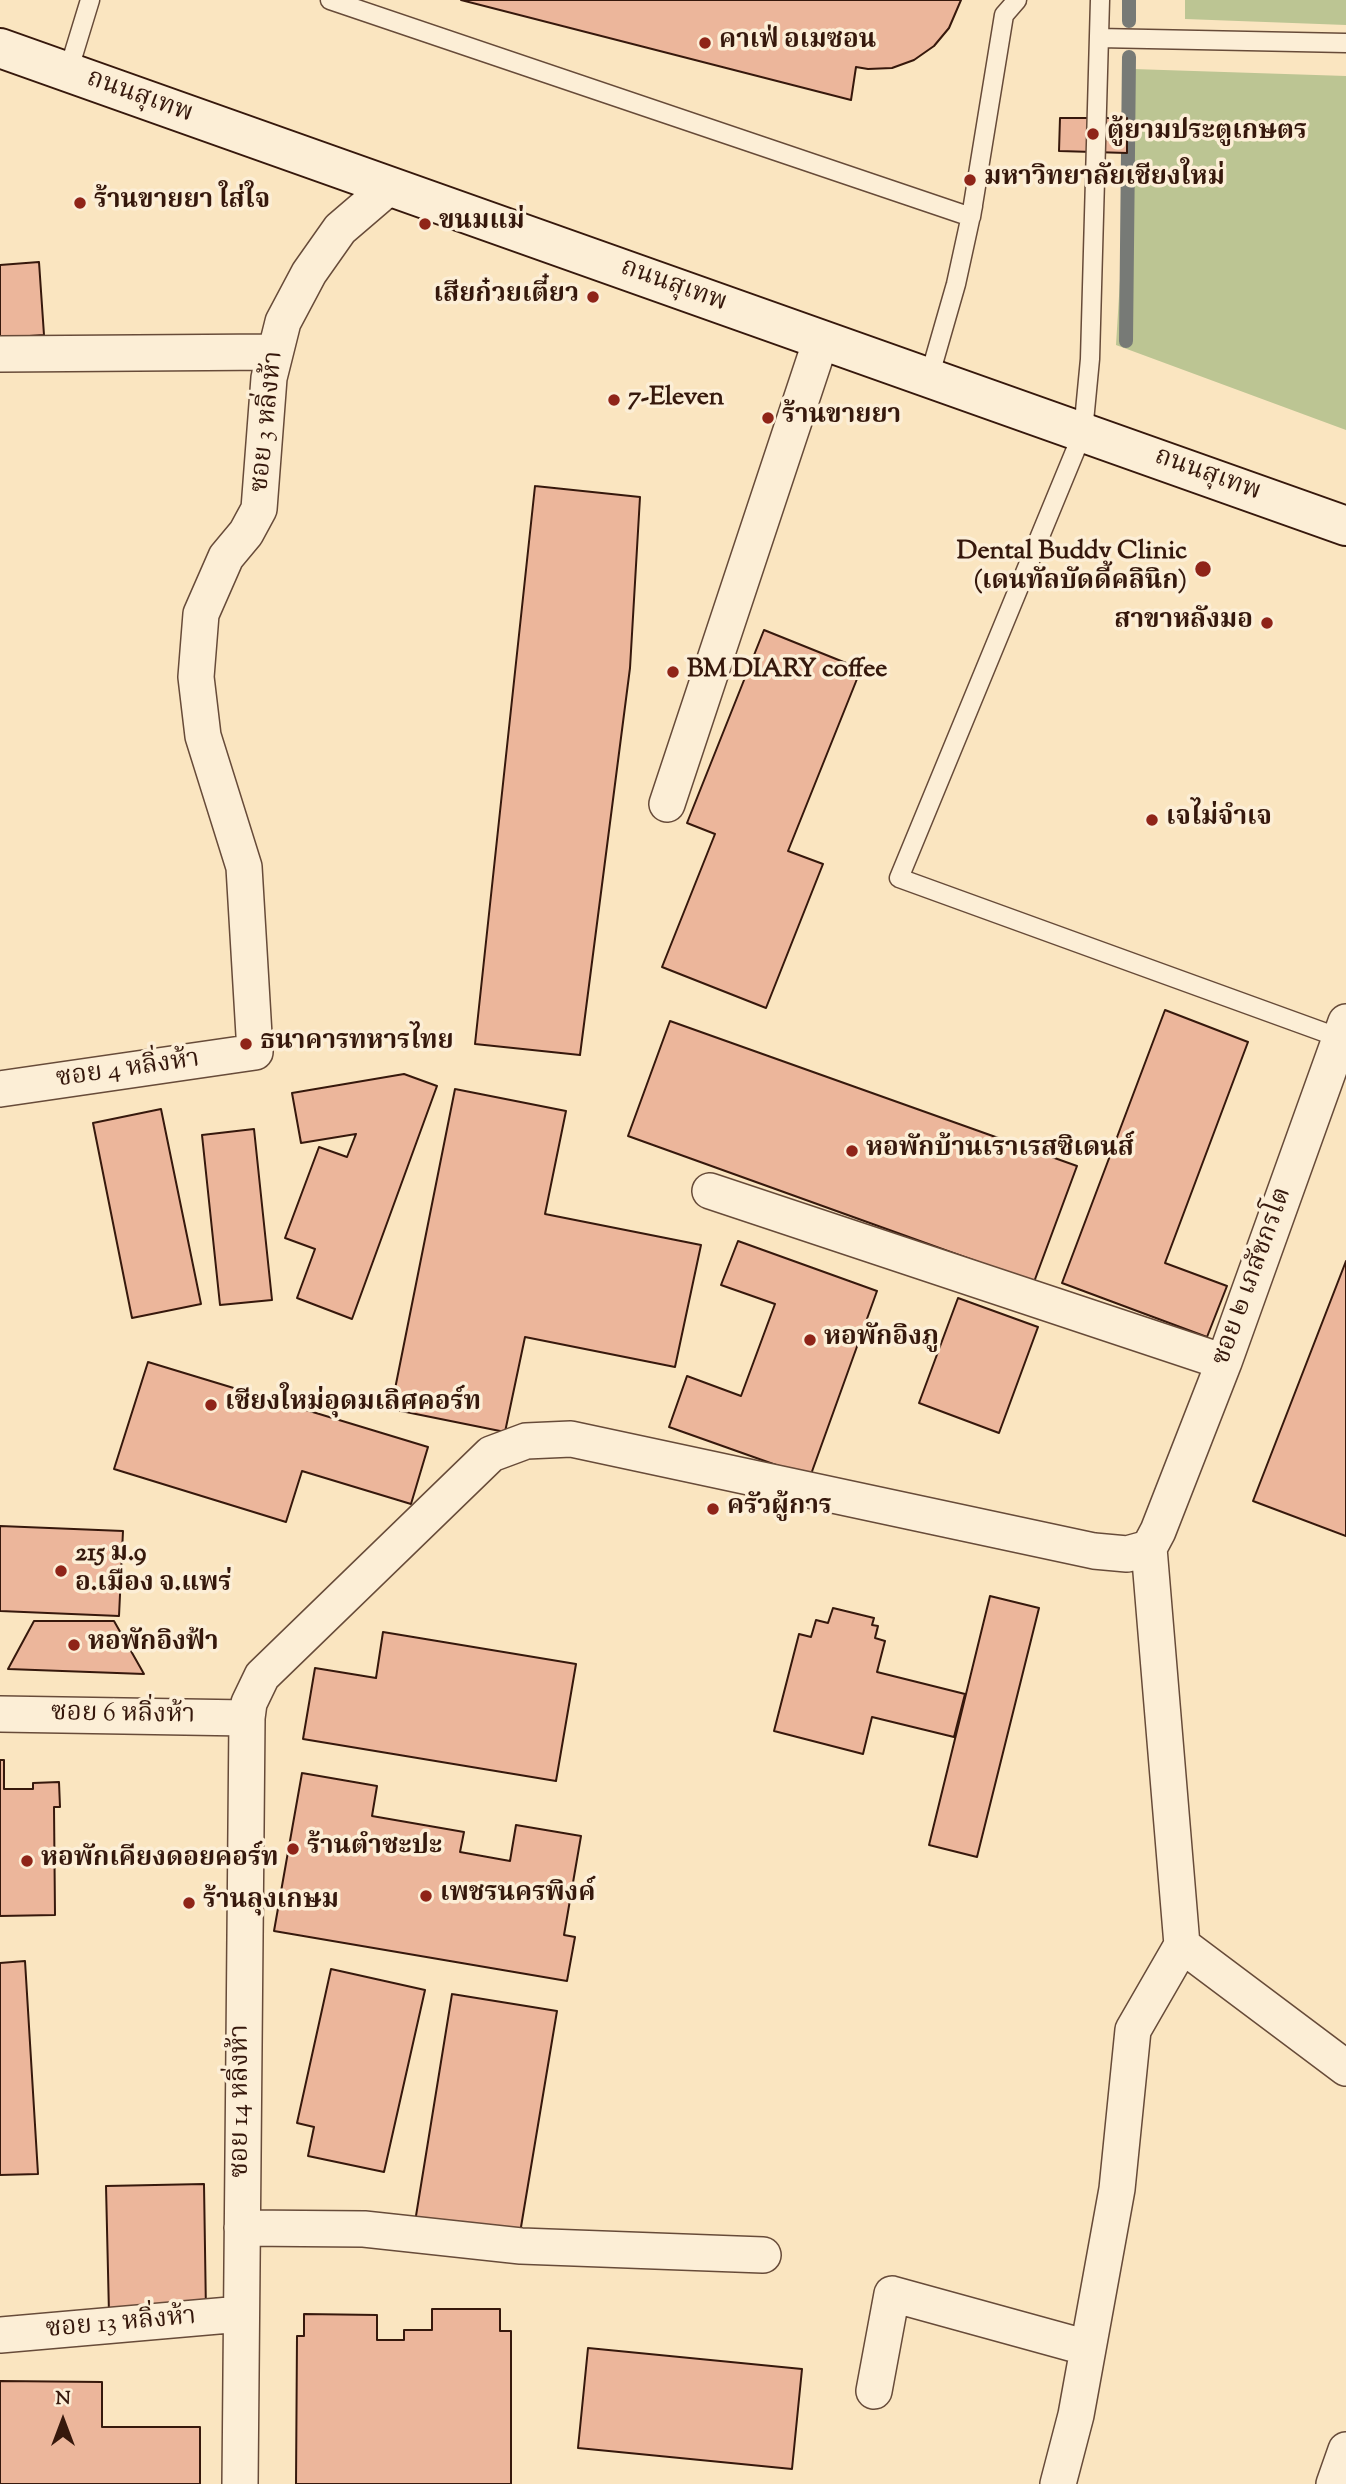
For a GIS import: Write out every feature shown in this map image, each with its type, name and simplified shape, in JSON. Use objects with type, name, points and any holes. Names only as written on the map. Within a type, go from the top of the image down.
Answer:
[{"type":"main road","name":"ถนนสุเทพ","points":[[0,48],[1346,526]]},
{"type":"street","name":"ซอย 3 หลิ่งห้า","points":[[255,1052],[244,867],[203,736],[197,677],[201,614],[226,557],[246,533],[259,509],[269,378],[283,323],[309,273],[340,229],[389,187]]},
{"type":"street","points":[[667,804],[821,340]]},
{"type":"street","points":[[0,354],[274,352]]},
{"type":"street","name":"ซอย ๒ เภสัชกรโต","points":[[1154,1540],[1224,1362],[1342,1040]]},
{"type":"street","name":"ซอย 4 หลิ่งห้า","points":[[0,1089],[255,1052]]},
{"type":"street","points":[[710,1191],[1224,1362]]},
{"type":"street","name":"ซอย 14 หลิ่งห้า","points":[[240,2484],[247,1718],[249,1703],[262,1676],[491,1454],[526,1441],[571,1440],[1094,1551],[1127,1554],[1154,1540]]},
{"type":"street","points":[[1058,2484],[1076,2415],[1117,2189],[1133,2030],[1182,1945],[1154,1540]]},
{"type":"street","name":"ซอย 6 หลิ่งห้า","points":[[0,1714],[247,1718]]},
{"type":"street","points":[[1182,1945],[1346,2068]]},
{"type":"street","points":[[242,2228],[365,2229],[521,2246],[763,2255]]},
{"type":"street","points":[[874,2391],[892,2294],[1088,2348]]},
{"type":"street","name":"ซอย 13 หลิ่งห้า","points":[[0,2335],[242,2314]]},
{"type":"street","points":[[1334,2484],[1346,2450]]},
{"type":"lane","points":[[68,72],[90,0]]},
{"type":"lane","points":[[330,0],[971,217]]},
{"type":"lane","points":[[929,378],[956,284],[971,217],[1004,7],[1017,0]]},
{"type":"lane","points":[[1100,0],[1090,359],[1083,432],[899,878],[1342,1040]]},
{"type":"lane","points":[[1100,38],[1346,43]]},
{"type":"green space","points":[[1185,0],[1346,0],[1346,25],[1185,19]]},
{"type":"green space","points":[[1133,69],[1346,76],[1346,430],[1116,345]]},
{"type":"building","points":[[461,0],[961,0],[949,28],[934,46],[914,60],[892,68],[856,67],[851,100]]},
{"type":"building","name":"ตู้ยามประตูเกษตร","points":[[1060,118],[1127,118],[1127,153],[1059,151]]},
{"type":"building","points":[[39,262],[44,335],[0,338],[0,265]]},
{"type":"building","points":[[535,486],[640,497],[630,668],[580,1055],[475,1044]]},
{"type":"building","points":[[764,630],[861,669],[788,851],[823,864],[766,1008],[662,967],[715,834],[687,823]]},
{"type":"building","points":[[1165,1010],[1248,1042],[1165,1263],[1227,1286],[1207,1337],[1062,1283]]},
{"type":"building","name":"หอพักบ้านเราเรสซิเดนส์","points":[[670,1021],[1077,1166],[1034,1282],[628,1136]]},
{"type":"building","points":[[404,1074],[437,1086],[352,1319],[297,1298],[315,1249],[285,1238],[319,1147],[347,1157],[356,1134],[301,1143],[292,1093]]},
{"type":"building","points":[[455,1089],[566,1111],[545,1214],[701,1245],[675,1367],[525,1337],[505,1432],[391,1409]]},
{"type":"building","points":[[161,1109],[201,1304],[132,1318],[93,1123]]},
{"type":"building","points":[[254,1129],[272,1300],[220,1305],[202,1135]]},
{"type":"building","name":"หอพักอิงภู","points":[[738,1241],[877,1291],[810,1477],[669,1427],[687,1376],[741,1396],[775,1304],[721,1285]]},
{"type":"building","points":[[1346,1261],[1346,1536],[1253,1501]]},
{"type":"building","points":[[958,1298],[1038,1327],[999,1433],[919,1403]]},
{"type":"building","name":"เชียงใหม่อุดมเลิศคอร์ท","points":[[148,1362],[428,1447],[411,1504],[302,1471],[286,1522],[114,1469]]},
{"type":"building","name":"215 ม.9 อ.เมือง จ.แพร่","points":[[0,1526],[123,1531],[119,1616],[0,1611]]},
{"type":"building","points":[[990,1596],[1039,1608],[977,1857],[929,1845]]},
{"type":"building","points":[[833,1608],[874,1618],[872,1625],[878,1626],[875,1638],[885,1641],[877,1672],[965,1694],[954,1737],[872,1717],[863,1754],[774,1731],[799,1634],[811,1637],[816,1620],[828,1623]]},
{"type":"building","name":"หอพักอิงฟ้า","points":[[34,1621],[114,1621],[144,1674],[8,1669]]},
{"type":"building","points":[[383,1632],[576,1664],[556,1781],[303,1739],[315,1668],[376,1678]]},
{"type":"building","name":"หอพักเคียงดอยคอร์ท","points":[[0,1760],[4,1760],[4,1789],[33,1789],[33,1783],[59,1782],[60,1807],[54,1807],[55,1915],[0,1916]]},
{"type":"building","name":"เพชรนครพิงค์","points":[[302,1773],[377,1786],[372,1816],[464,1832],[460,1852],[510,1861],[516,1825],[581,1836],[564,1935],[575,1937],[567,1981],[274,1931]]},
{"type":"building","points":[[25,1961],[38,2174],[0,2175],[0,1963]]},
{"type":"building","points":[[331,1969],[425,1990],[384,2172],[308,2156],[314,2127],[297,2123]]},
{"type":"building","points":[[452,1994],[557,2011],[519,2239],[415,2222]]},
{"type":"building","points":[[204,2184],[206,2313],[109,2314],[106,2186]]},
{"type":"building","points":[[432,2309],[500,2309],[500,2331],[511,2331],[511,2484],[296,2484],[297,2336],[304,2336],[304,2314],[377,2315],[377,2340],[404,2340],[404,2330],[432,2330]]},
{"type":"building","points":[[588,2348],[802,2369],[792,2469],[578,2448]]},
{"type":"building","points":[[0,2381],[102,2382],[102,2427],[200,2427],[200,2484],[0,2484]]},
{"type":"waterway","points":[[1129,0],[1129,21]]},
{"type":"waterway","points":[[1126,341],[1129,57]]},
{"type":"place","name":"คาเฟ่ อเมซอน","points":[[705,43]]},
{"type":"place","name":"ตู้ยามประตูเกษตร","points":[[1093,134]]},
{"type":"place","name":"มหาวิทยาลัยเชียงใหม่","points":[[970,180]]},
{"type":"place","name":"ร้านขายยา ใส่ใจ","points":[[80,203]]},
{"type":"place","name":"ขนมแม่","points":[[425,224]]},
{"type":"place","name":"เสียก๋วยเตี๋ยว","points":[[593,297]]},
{"type":"place","name":"7-Eleven","points":[[614,400]]},
{"type":"place","name":"ร้านขายยา","points":[[768,418]]},
{"type":"place","name":"Dental Buddy Clinic (เดนทัลบัดดี้คลินิก)","points":[[1203,569]]},
{"type":"place","name":"สาขาหลังมอ","points":[[1267,623]]},
{"type":"place","name":"BM DIARY coffee","points":[[673,672]]},
{"type":"place","name":"เจไม่จำเจ","points":[[1152,820]]},
{"type":"place","name":"ธนาคารทหารไทย","points":[[246,1044]]},
{"type":"place","name":"หอพักบ้านเราเรสซิเดนส์","points":[[852,1151]]},
{"type":"place","name":"หอพักอิงภู","points":[[810,1340]]},
{"type":"place","name":"เชียงใหม่อุดมเลิศคอร์ท","points":[[211,1405]]},
{"type":"place","name":"ครัวผู้การ","points":[[713,1509]]},
{"type":"place","name":"215 ม.9 อ.เมือง จ.แพร่","points":[[61,1571]]},
{"type":"place","name":"หอพักอิงฟ้า","points":[[74,1645]]},
{"type":"place","name":"ร้านตำซะปะ","points":[[293,1849]]},
{"type":"place","name":"หอพักเคียงดอยคอร์ท","points":[[27,1861]]},
{"type":"place","name":"เพชรนครพิงค์","points":[[426,1896]]},
{"type":"place","name":"ร้านลุงเกษม","points":[[189,1903]]}]
